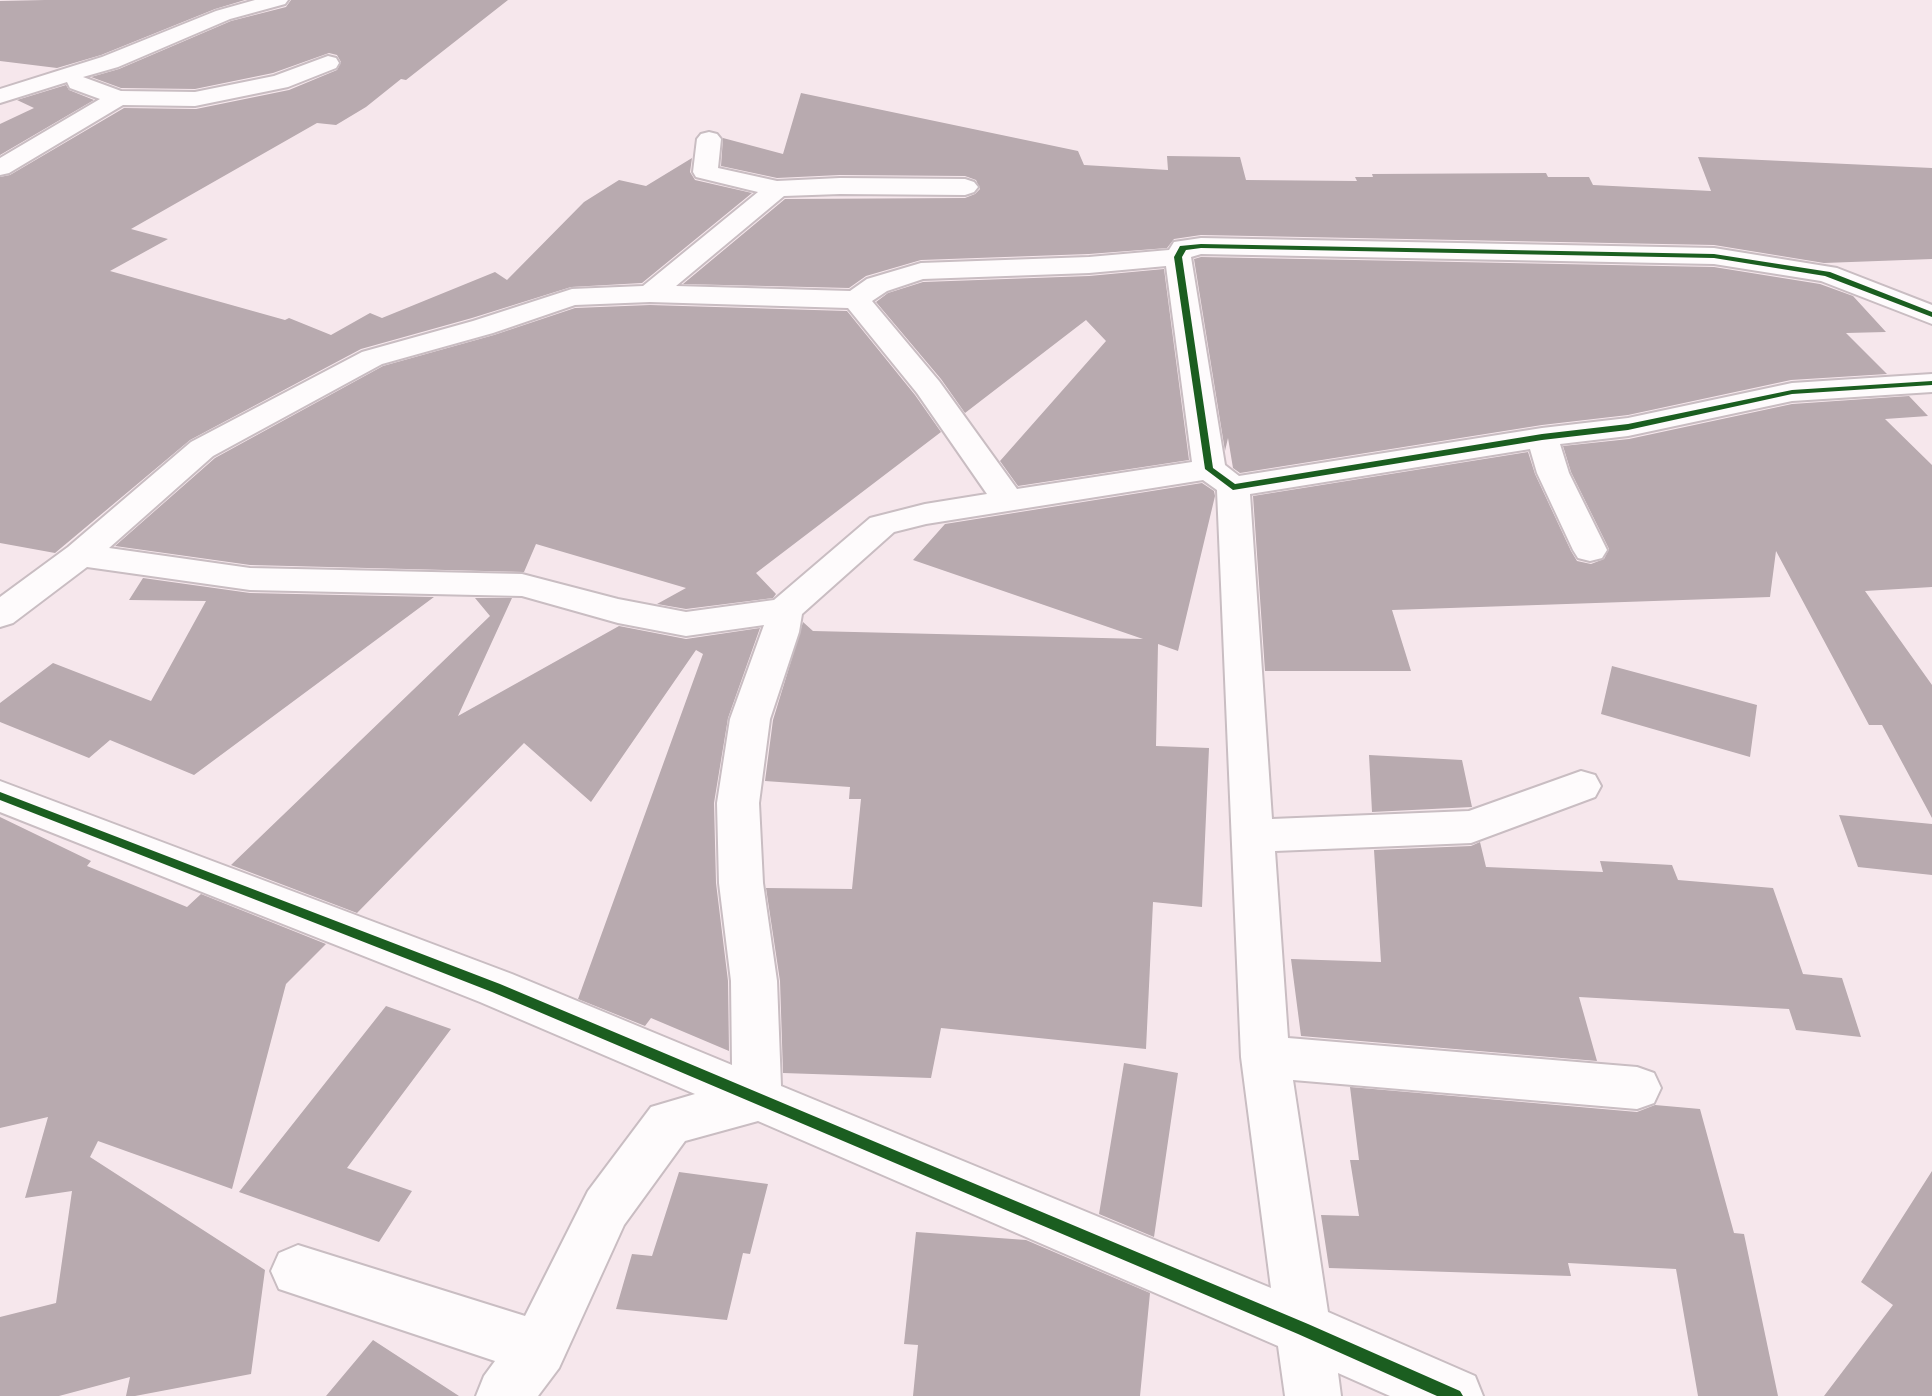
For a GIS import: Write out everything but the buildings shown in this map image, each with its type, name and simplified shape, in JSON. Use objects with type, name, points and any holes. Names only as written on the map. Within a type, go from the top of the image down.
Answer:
[{"type":"street","points":[[0,96],[110,62],[223,15],[278,0]]},
{"type":"street","points":[[110,62],[78,83],[118,98],[195,99],[280,82],[328,63]]},
{"type":"street","points":[[0,168],[118,98]]},
{"type":"street","points":[[709,139],[705,172],[777,189],[840,186],[965,187]]},
{"type":"street","points":[[650,294],[777,189]]},
{"type":"street","points":[[1313,1396],[1265,1057],[1252,836],[1221,478],[1178,257],[1184,248],[1201,246],[1714,256],[1827,274],[1932,315]]},
{"type":"street","points":[[0,615],[80,555],[202,449],[372,358],[498,330],[572,298],[650,294],[856,300],[877,285],[921,271],[1088,265],[1178,257]]},
{"type":"street","points":[[856,300],[928,387],[1009,501]]},
{"type":"street","points":[[80,555],[250,579],[522,585],[618,611],[686,624],[784,610],[882,525],[925,514],[1009,501],[1221,478],[1628,427],[1792,392],[1932,383]]},
{"type":"street","points":[[1542,437],[1553,473],[1590,550]]},
{"type":"street","points":[[757,1100],[754,981],[741,883],[738,803],[750,719],[781,632],[784,610]]},
{"type":"street","points":[[1252,836],[1471,828],[1581,786]]},
{"type":"street","points":[[0,796],[496,988],[1303,1329],[1455,1396]]},
{"type":"street","points":[[1265,1057],[1637,1088]]},
{"type":"street","points":[[503,1396],[539,1348],[606,1208],[668,1123],[757,1100]]},
{"type":"street","points":[[298,1270],[539,1348]]},
{"type":"cycle path","points":[[1932,315],[1827,274],[1714,256],[1201,246],[1183,248],[1178,257],[1209,469],[1233,487],[1542,437],[1628,427],[1792,392],[1932,383]]},
{"type":"cycle path","points":[[0,796],[496,988],[1303,1329],[1455,1396]]}]
